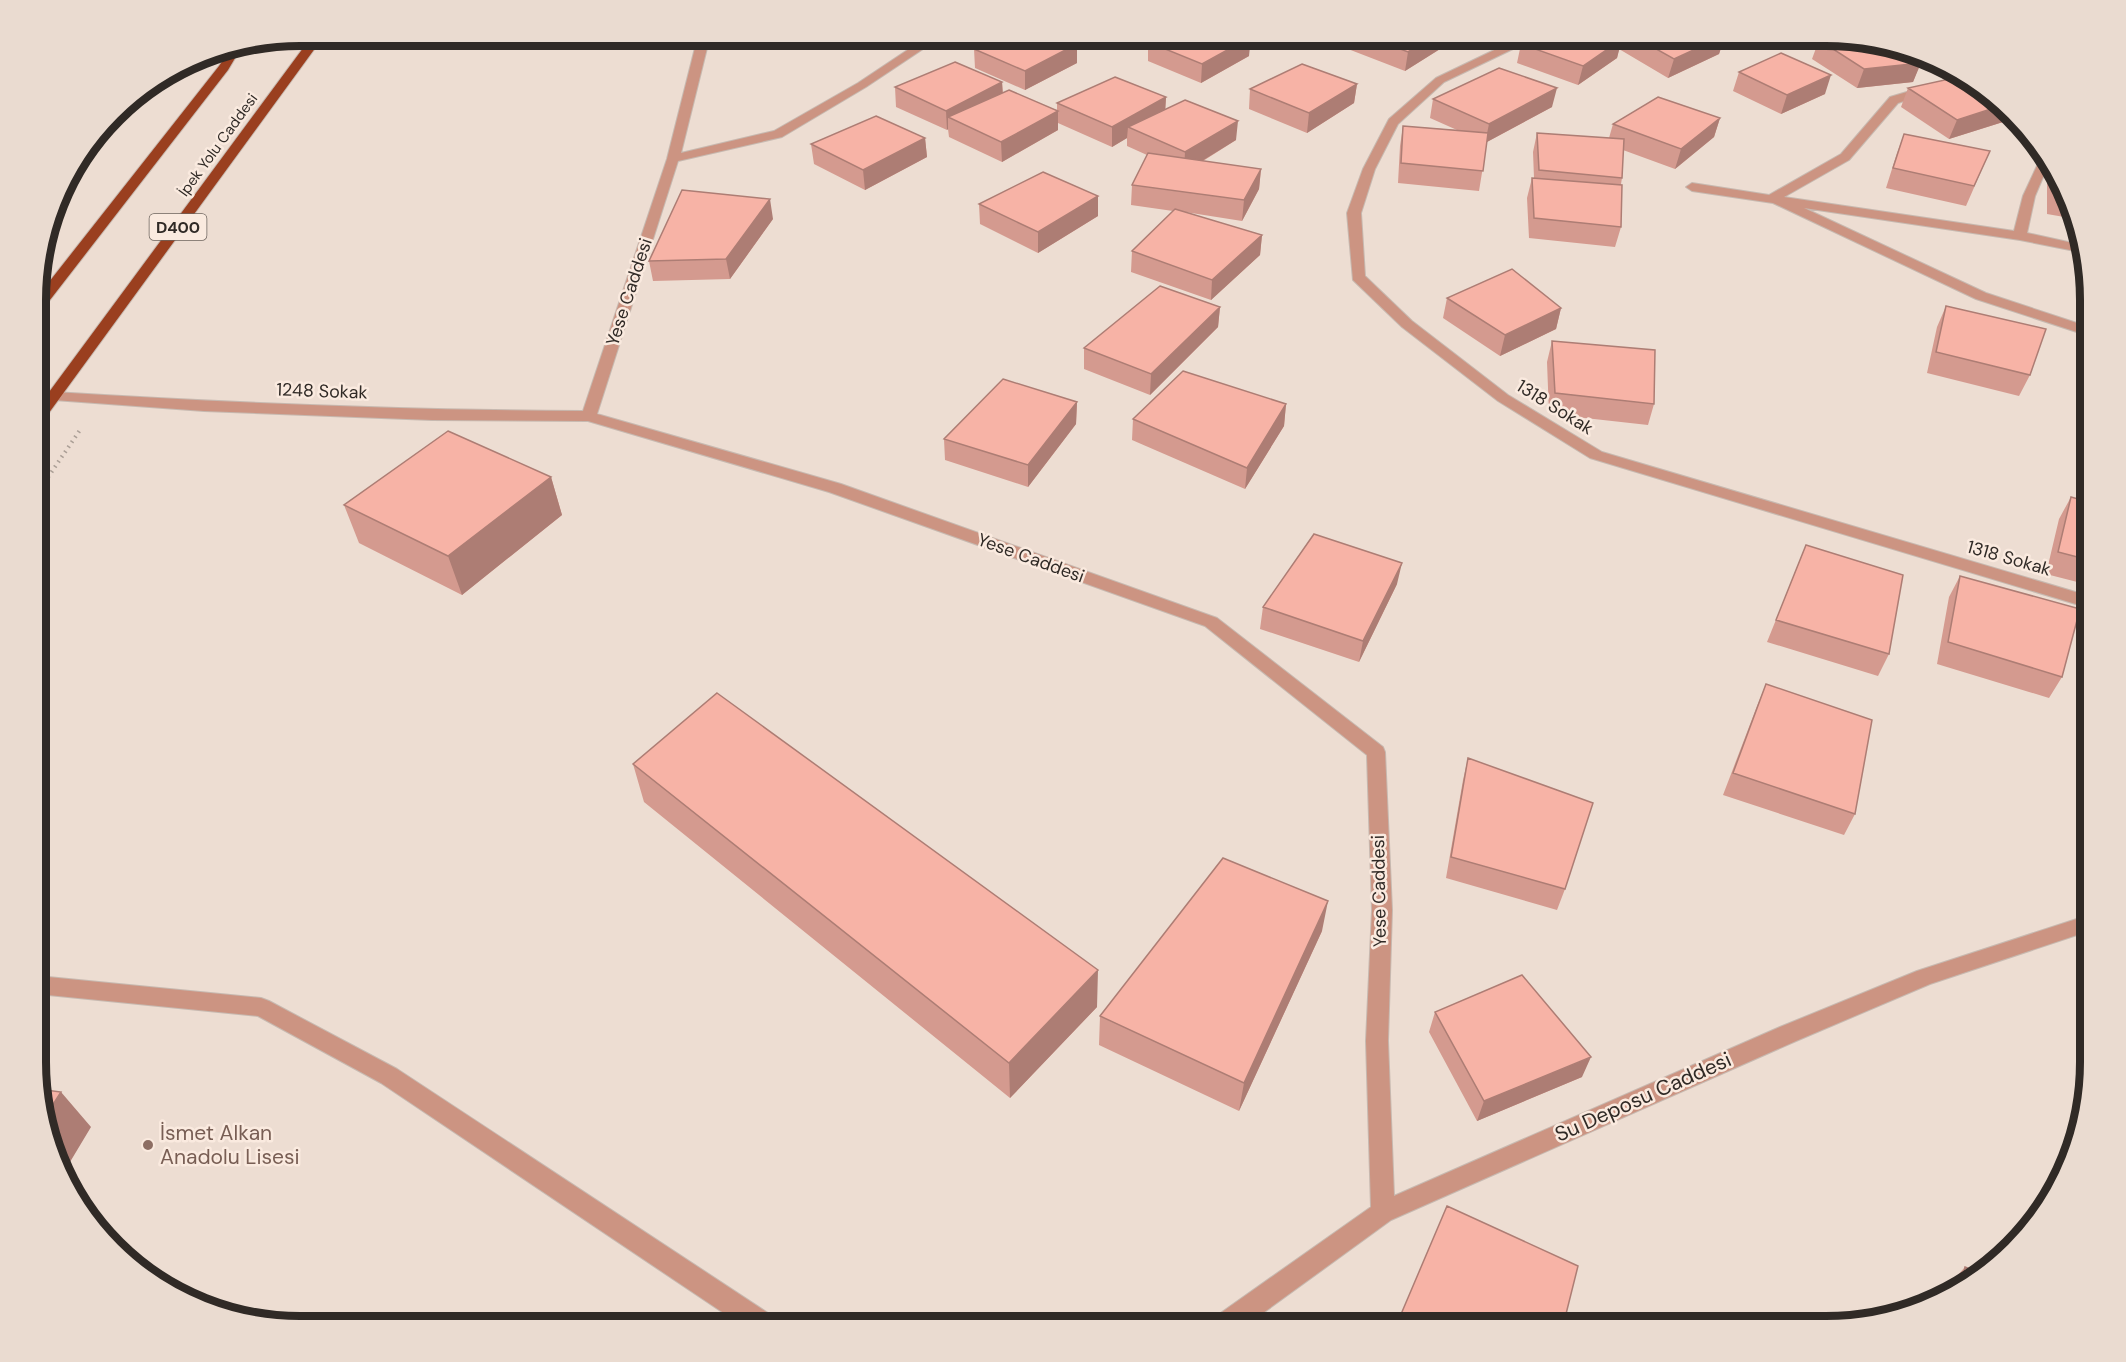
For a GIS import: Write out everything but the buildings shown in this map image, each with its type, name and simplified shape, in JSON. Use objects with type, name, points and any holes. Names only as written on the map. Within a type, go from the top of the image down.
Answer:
[{"type":"highway","name":"İpek Yolu Caddesi","points":[[46,407],[311,46]]},
{"type":"highway","points":[[46,295],[232,56]]},
{"type":"street","name":"Yese Caddesi","points":[[701,46],[673,159],[589,416],[835,488],[1210,622],[1376,752],[1382,910],[1377,1041],[1383,1212]]},
{"type":"street","points":[[673,159],[778,134],[862,85],[920,46]]},
{"type":"street","name":"1318 Sokak","points":[[1511,46],[1440,80],[1393,122],[1369,170],[1354,213],[1358,277],[1407,324],[1503,398],[1596,455],[2080,599]]},
{"type":"street","points":[[1773,198],[1845,157],[1894,99],[1937,88]]},
{"type":"street","points":[[2020,236],[2030,196],[2041,167]]},
{"type":"street","points":[[1692,187],[2020,236],[2074,247]]},
{"type":"street","points":[[1773,198],[1981,296],[2080,329]]},
{"type":"street","name":"1248 Sokak","points":[[54,396],[204,406],[421,414],[589,416]]},
{"type":"street","name":"Su Deposu Caddesi","points":[[1238,1316],[1383,1212],[1788,1034],[1924,977],[2080,925]]},
{"type":"street","points":[[46,986],[261,1007],[388,1076],[750,1316]]},
{"type":"path","points":[[46,480],[101,399]]},
{"type":"place","name":"İsmet Alkan Anadolu Lisesi","points":[[148,1145]]}]
